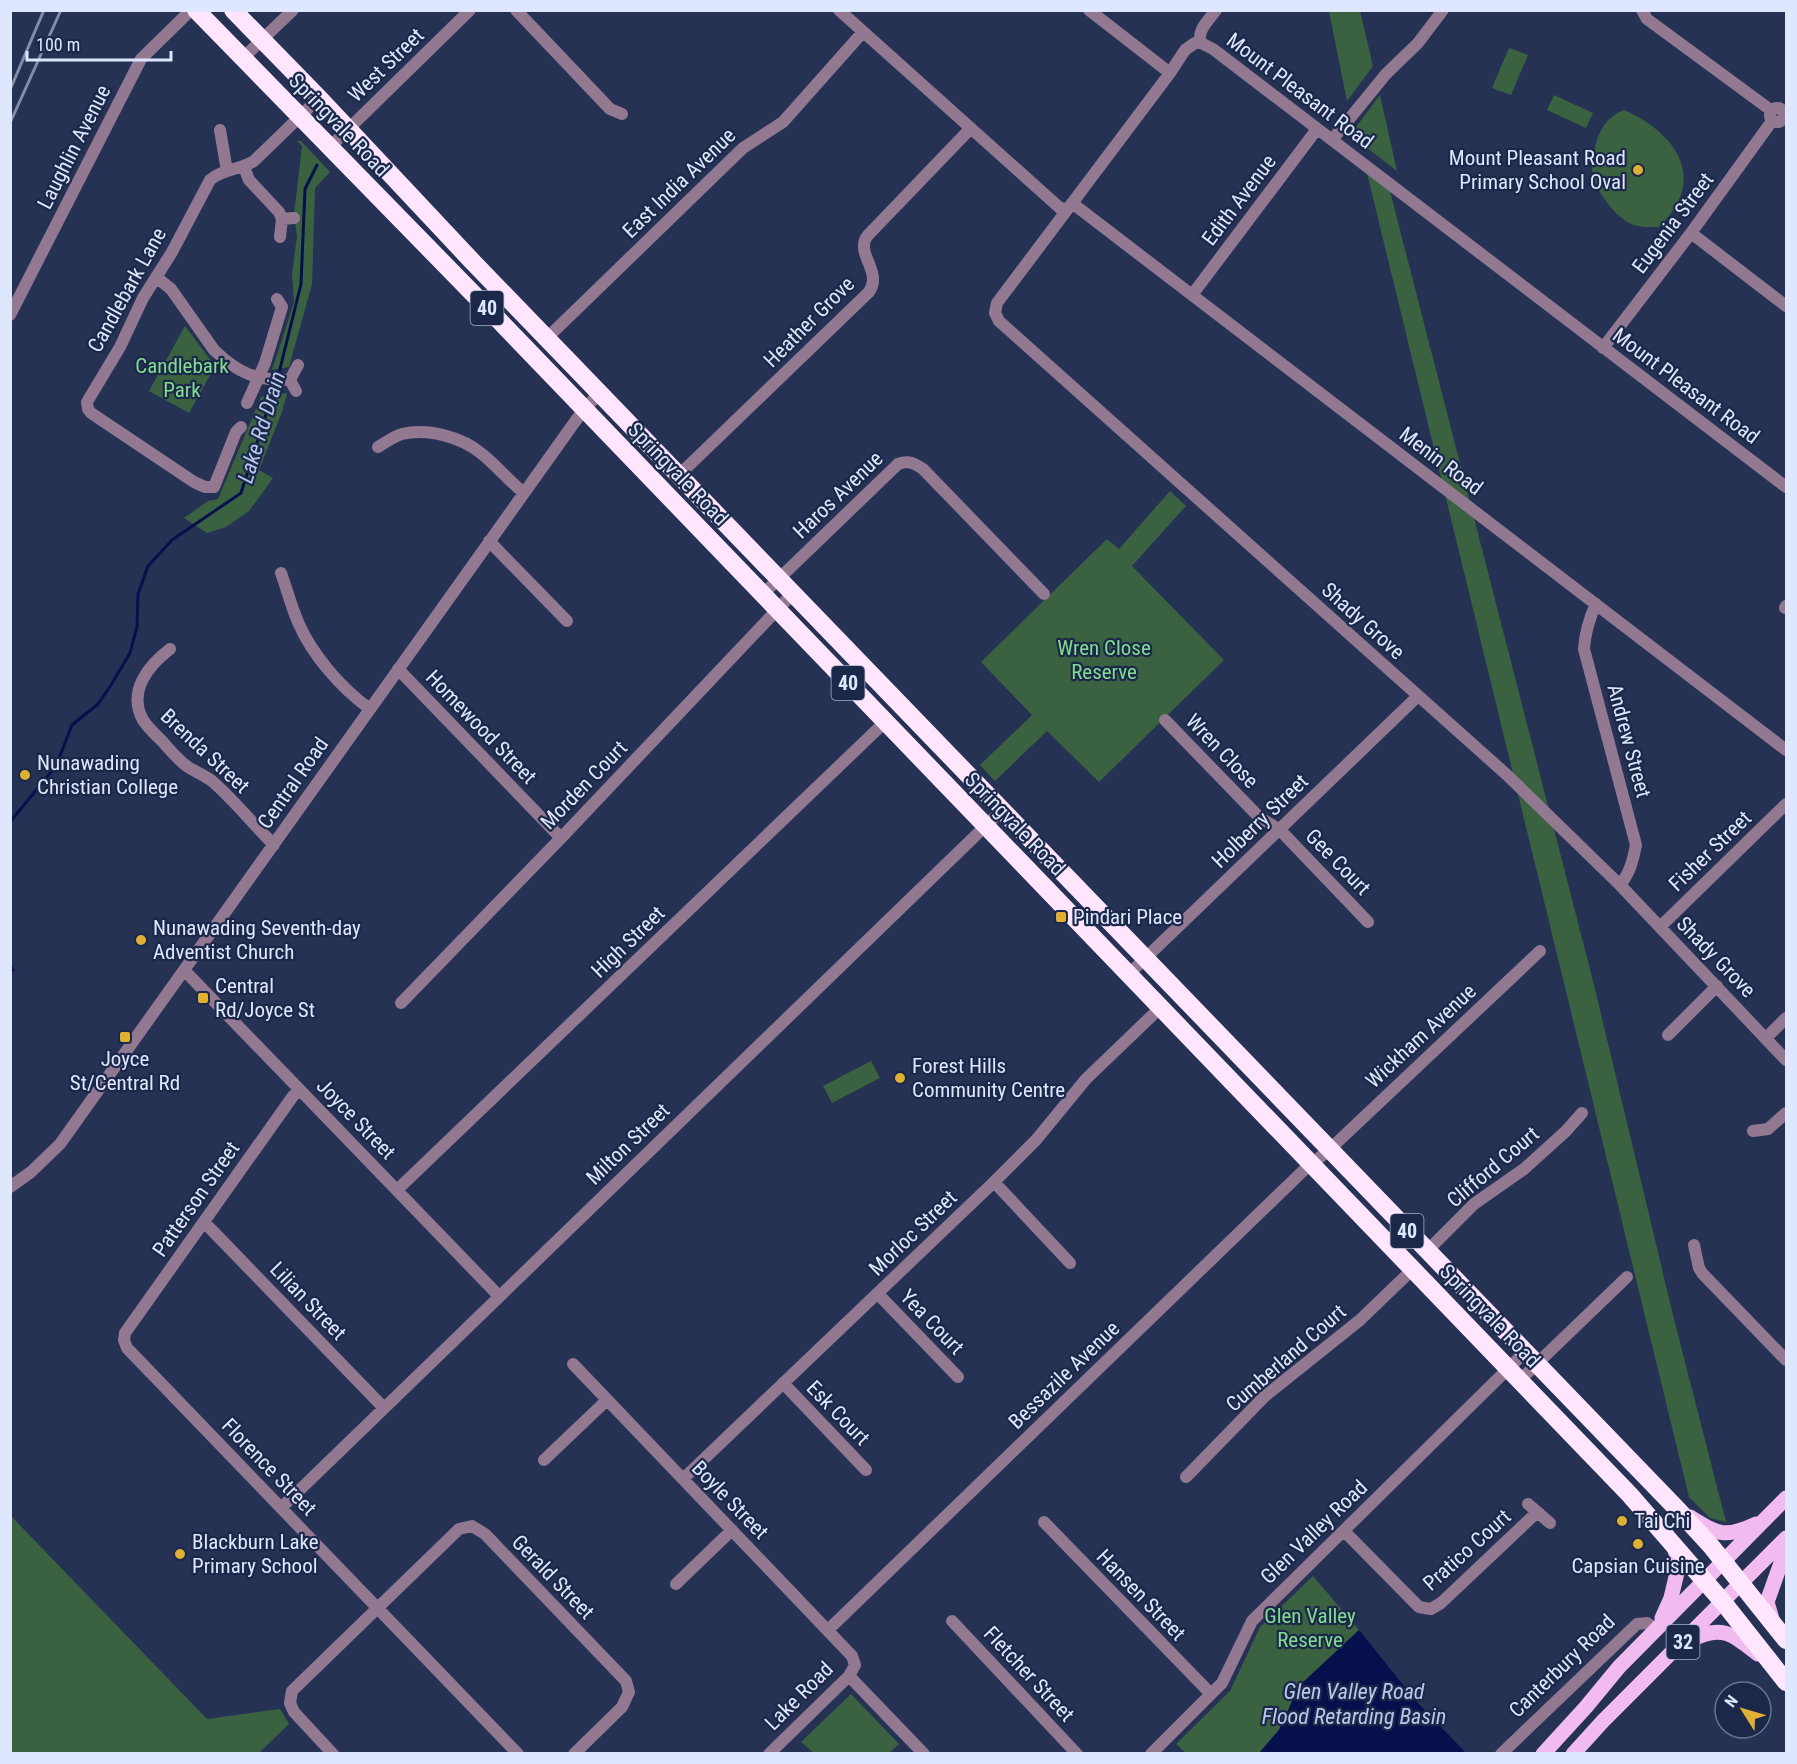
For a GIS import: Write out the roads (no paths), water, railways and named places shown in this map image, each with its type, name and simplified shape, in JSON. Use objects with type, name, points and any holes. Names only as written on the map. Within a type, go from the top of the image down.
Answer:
[{"type":"highway","name":"Springvale Road","points":[[196,10],[1161,1006],[1630,1495],[1723,1602],[1786,1682]]},
{"type":"highway","name":"Springvale Road","points":[[233,10],[1679,1511],[1742,1583],[1786,1640]]},
{"type":"main road","name":"Canterbury Road","points":[[1544,1754],[1613,1674],[1786,1498]]},
{"type":"main road","points":[[1679,1511],[1708,1528],[1725,1533],[1738,1532],[1766,1518]]},
{"type":"main road","name":"32","points":[[1573,1754],[1603,1721],[1786,1538]]},
{"type":"main road","points":[[1656,1629],[1671,1598],[1679,1564],[1673,1543]]},
{"type":"main road","points":[[1774,1623],[1767,1602],[1786,1552]]},
{"type":"main road","points":[[1678,1647],[1705,1633],[1730,1634],[1736,1636],[1774,1667]]},
{"type":"street","name":"Laughlin Avenue","points":[[10,315],[141,59],[191,10]]},
{"type":"street","points":[[243,58],[293,10]]},
{"type":"street","name":"West Street","points":[[329,148],[470,10]]},
{"type":"street","points":[[516,10],[610,109],[622,114]]},
{"type":"street","points":[[839,10],[1061,209],[1070,206]]},
{"type":"street","points":[[1089,10],[1170,73]]},
{"type":"street","points":[[1201,43],[1199,38],[1201,30],[1216,10]]},
{"type":"street","points":[[1332,140],[1386,74],[1418,43],[1443,10]]},
{"type":"street","points":[[1642,10],[1647,19],[1780,114]]},
{"type":"street","name":"East India Avenue","points":[[547,338],[743,148],[752,140],[783,122],[863,32]]},
{"type":"street","name":"Mount Pleasant Road","points":[[1070,206],[1185,50],[1195,43],[1201,43],[1213,49],[1786,488]]},
{"type":"street","name":"Candlebark Lane","points":[[241,427],[236,432],[212,492],[91,414],[86,406],[89,395],[120,347],[143,298],[172,252],[210,180],[216,175],[244,167],[254,161],[319,98]]},
{"type":"street","name":"Eugenia Street","points":[[1603,348],[1780,114]]},
{"type":"street","name":"Heather Grove","points":[[679,475],[869,292],[873,285],[873,277],[864,249],[864,241],[971,128]]},
{"type":"street","points":[[220,129],[227,171]]},
{"type":"street","name":"Edith Avenue","points":[[1192,295],[1317,129]]},
{"type":"street","points":[[244,167],[249,180],[279,212],[288,218],[280,237]]},
{"type":"street","name":"Menin Road","points":[[1070,206],[1192,295],[1786,750]]},
{"type":"street","name":"Shady Grove","points":[[1070,206],[997,303],[995,313],[999,321],[1508,775],[1620,885],[1786,1060]]},
{"type":"street","points":[[1691,233],[1786,306]]},
{"type":"street","points":[[156,277],[171,289],[214,350],[231,364],[258,378],[285,383],[298,365]]},
{"type":"street","points":[[245,404],[265,363],[283,303]]},
{"type":"street","name":"Central Road","points":[[10,1187],[40,1164],[60,1144],[584,409],[600,393]]},
{"type":"street","points":[[378,447],[400,434],[416,432],[445,436],[482,453],[524,493]]},
{"type":"street","name":"Haros Avenue","points":[[763,594],[898,464],[905,461],[915,463],[923,469],[1044,594]]},
{"type":"street","points":[[489,542],[567,621]]},
{"type":"street","points":[[281,573],[298,623],[311,647],[344,685],[370,709]]},
{"type":"street","name":"Morden Court","points":[[401,1003],[793,593]]},
{"type":"street","name":"Andrew Street","points":[[1596,604],[1587,627],[1584,649],[1636,845],[1627,877],[1620,885]]},
{"type":"street","name":"Brenda Street","points":[[170,649],[157,659],[141,681],[138,703],[143,721],[176,756],[220,789],[274,844]]},
{"type":"street","name":"Homewood Street","points":[[398,669],[561,838]]},
{"type":"street","name":"Holberry Street","points":[[1129,974],[1418,696]]},
{"type":"street","name":"Wren Close","points":[[1165,720],[1259,817],[1280,830]]},
{"type":"street","name":"High Street","points":[[397,1190],[886,722]]},
{"type":"street","name":"Fisher Street","points":[[1660,927],[1786,804]]},
{"type":"street","name":"Milton Street","points":[[281,1508],[1002,810]]},
{"type":"street","name":"Gee Court","points":[[1280,830],[1368,922]]},
{"type":"street","name":"Wickham Avenue","points":[[1329,1150],[1540,951]]},
{"type":"street","name":"Joyce Street","points":[[184,970],[499,1296]]},
{"type":"street","points":[[1668,1035],[1717,986]]},
{"type":"street","name":"Morloc Street","points":[[683,1479],[994,1182],[1036,1140],[1086,1079],[1161,1006]]},
{"type":"street","points":[[1766,1038],[1786,1018]]},
{"type":"street","name":"Patterson Street","points":[[125,1333],[293,1096],[300,1090]]},
{"type":"street","name":"Clifford Court","points":[[1427,1251],[1474,1204],[1524,1169],[1566,1131],[1582,1113]]},
{"type":"street","points":[[1753,1131],[1768,1129],[1786,1113]]},
{"type":"street","name":"Bessazile Avenue","points":[[828,1630],[1311,1163],[1329,1150]]},
{"type":"street","points":[[994,1182],[1070,1263]]},
{"type":"street","name":"Lilian Street","points":[[204,1222],[384,1408]]},
{"type":"street","points":[[1694,1245],[1702,1273],[1786,1360]]},
{"type":"street","name":"Cumberland Court","points":[[1186,1477],[1265,1396],[1360,1320],[1413,1269]]},
{"type":"street","name":"Glen Valley Road","points":[[1151,1754],[1222,1683],[1252,1620],[1530,1358],[1627,1277]]},
{"type":"street","name":"Yea Court","points":[[878,1294],[958,1377]]},
{"type":"street","name":"Florence Street","points":[[125,1333],[124,1340],[127,1348],[518,1754]]},
{"type":"street","name":"Boyle Street","points":[[573,1364],[852,1656],[852,1671],[924,1754]]},
{"type":"street","name":"Esk Court","points":[[783,1383],[866,1470]]},
{"type":"street","points":[[544,1460],[608,1400]]},
{"type":"street","name":"Pratico Court","points":[[1528,1504],[1550,1523]]},
{"type":"street","name":"Pratico Court","points":[[1344,1531],[1419,1607],[1431,1609],[1441,1603],[1539,1513]]},
{"type":"street","name":"Hansen Street","points":[[1044,1522],[1211,1694]]},
{"type":"street","name":"Gerald Street","points":[[333,1754],[294,1712],[290,1704],[292,1691],[459,1529],[472,1526],[485,1534],[626,1681],[629,1692],[622,1707],[574,1754]]},
{"type":"street","points":[[676,1584],[732,1530]]},
{"type":"street","name":"Fletcher Street","points":[[952,1621],[1077,1754]]},
{"type":"street","name":"Canterbury Road","points":[[1501,1754],[1637,1624],[1647,1623],[1656,1629]]},
{"type":"street","name":"Lake Road","points":[[769,1754],[852,1671]]},
{"type":"water","name":"Glen Valley Road Flood Retarding Basin","points":[[1359,1630],[1417,1702],[1466,1753],[1259,1753],[1279,1730],[1299,1686]]},
{"type":"waterway","name":"Lake Rd Drain","points":[[278,377],[301,284],[305,189],[317,165]]},
{"type":"waterway","name":"Lake Rd Drain","points":[[10,822],[56,766],[72,725],[98,704],[130,653],[137,627],[138,594],[148,566],[172,540],[241,493],[276,383]]},
{"type":"waterway","name":"Lake Rd Drain","points":[[10,965],[13,970]]},
{"type":"railway","points":[[10,90],[44,10]]},
{"type":"railway","points":[[10,123],[61,10]]},
{"type":"place","name":"Mount Pleasant Road Primary School Oval","points":[[1638,170]]},
{"type":"place","name":"Nunawading Christian College","points":[[25,775]]},
{"type":"place","name":"Pindari Place","points":[[1061,917]]},
{"type":"place","name":"Nunawading Seventh-day Adventist Church","points":[[141,940]]},
{"type":"place","name":"Central Rd/Joyce St","points":[[203,998]]},
{"type":"place","name":"Joyce St/Central Rd","points":[[125,1037]]},
{"type":"place","name":"Forest Hills Community Centre","points":[[900,1078]]},
{"type":"place","name":"Tai Chi","points":[[1622,1521]]},
{"type":"place","name":"Capsian Cuisine","points":[[1638,1544]]},
{"type":"place","name":"Blackburn Lake Primary School","points":[[180,1554]]},
{"type":"park label","name":"Candlebark Park","points":[[182,378]]},
{"type":"park label","name":"Wren Close Reserve","points":[[1104,660]]},
{"type":"park label","name":"Glen Valley Reserve","points":[[1310,1628]]}]
